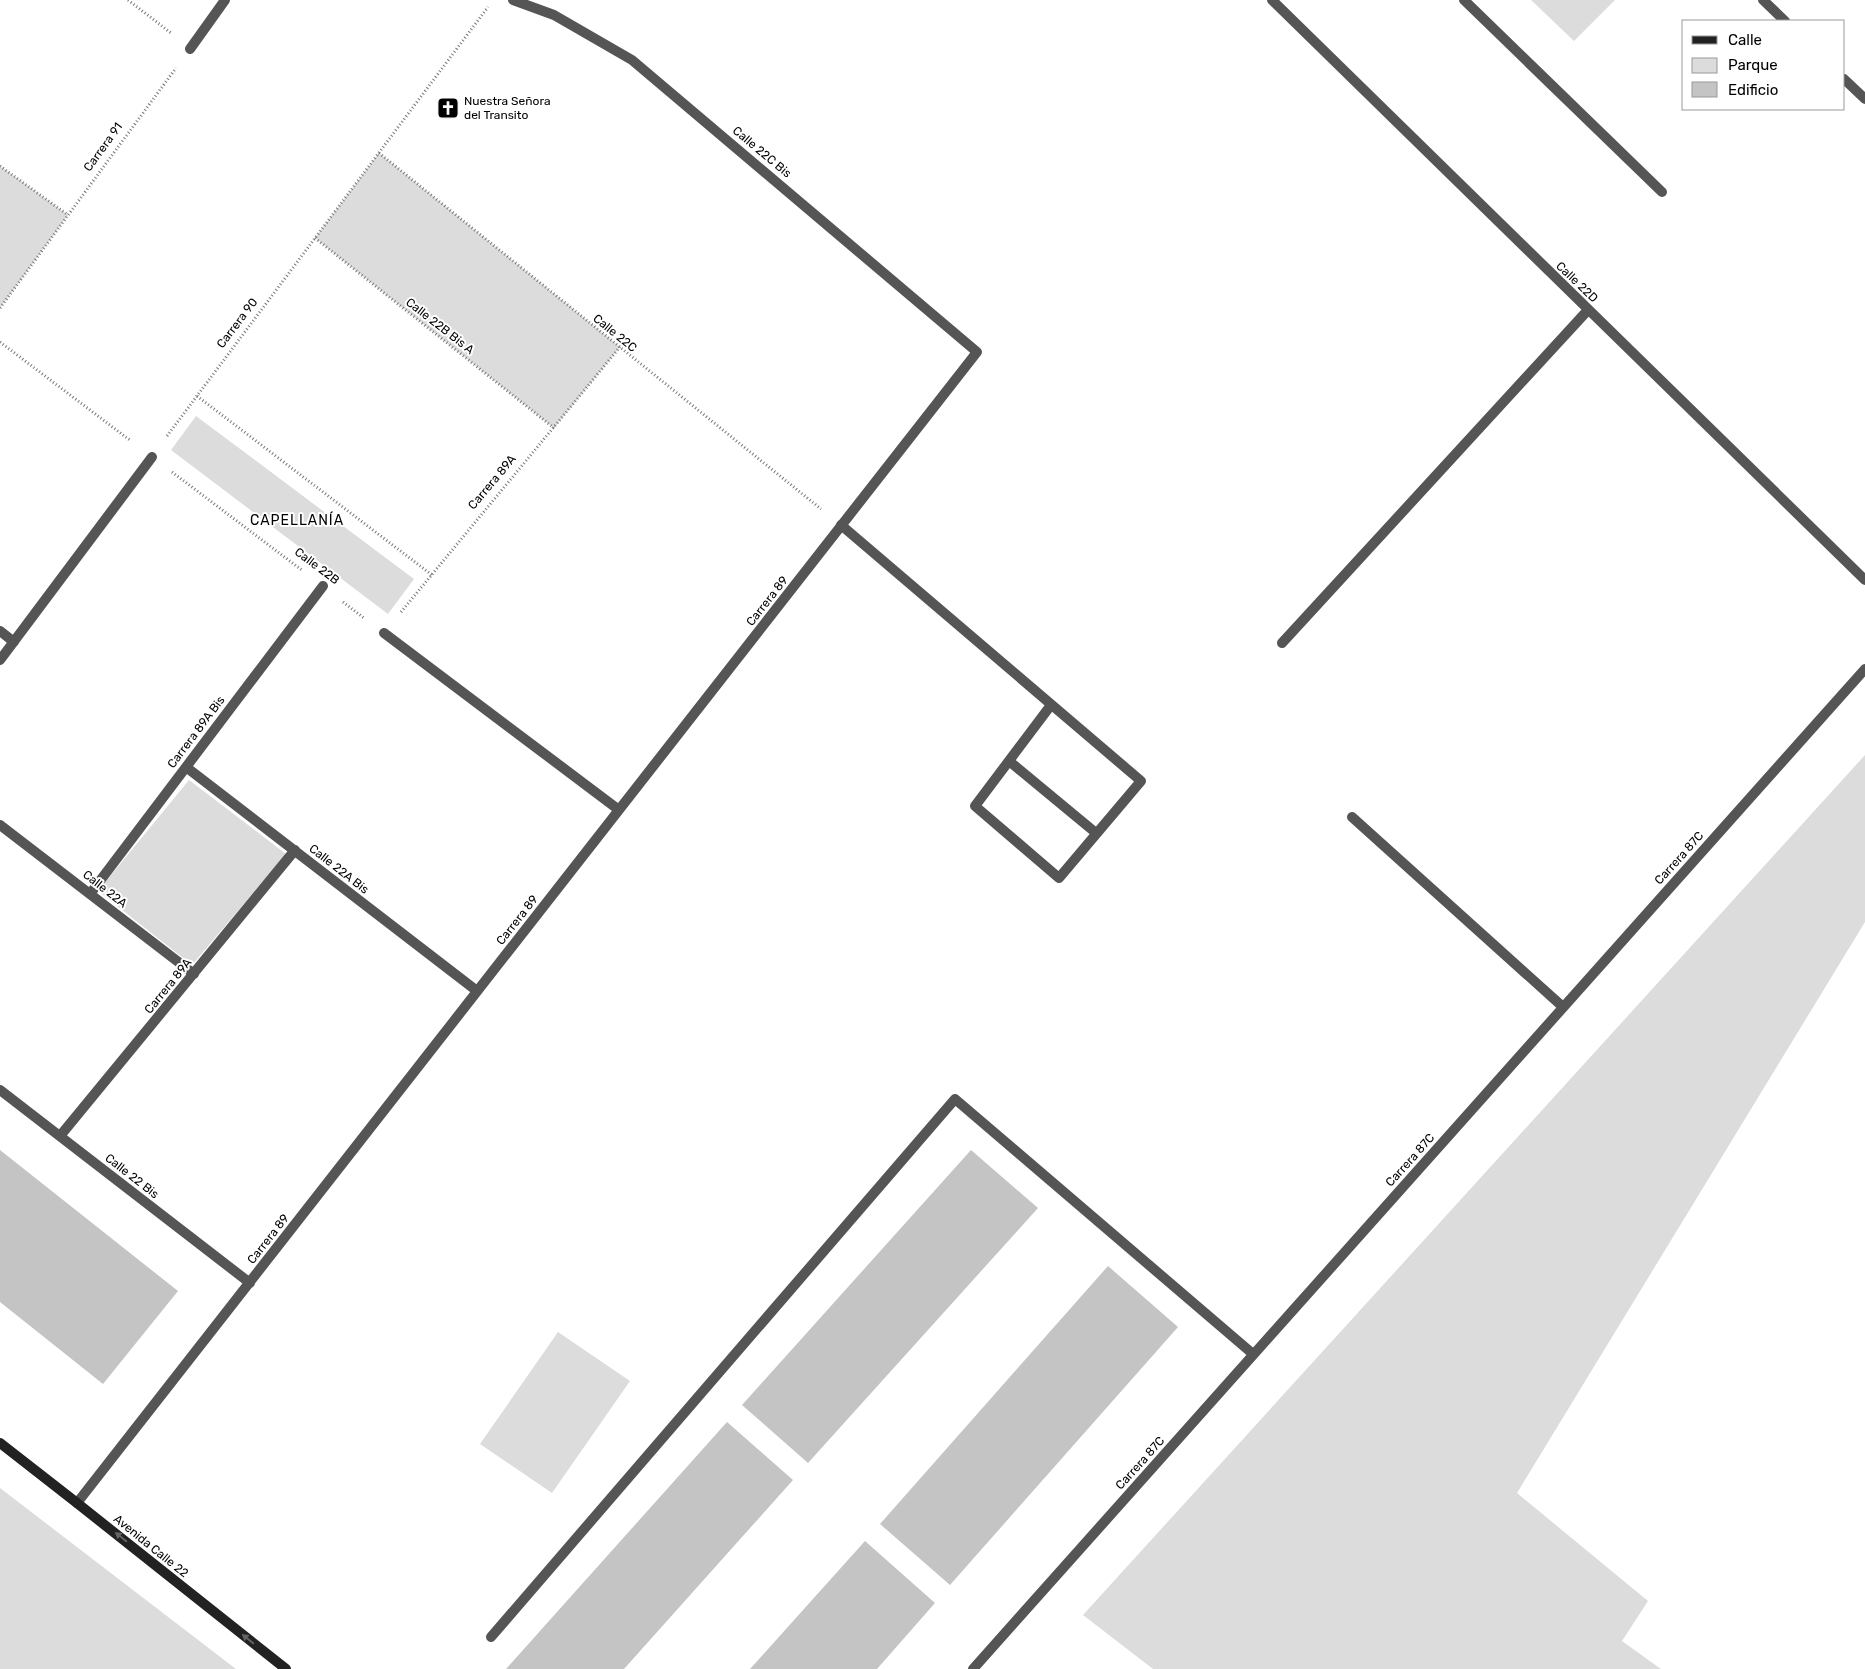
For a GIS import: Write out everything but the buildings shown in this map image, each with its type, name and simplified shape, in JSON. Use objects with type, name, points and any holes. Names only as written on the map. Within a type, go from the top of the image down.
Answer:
[{"type":"main road","name":"Avenida Calle 22","points":[[0,1444],[78,1503],[286,1669]]},
{"type":"street","points":[[190,49],[225,0]]},
{"type":"street","name":"Calle 22C Bis","points":[[513,0],[554,15],[632,60],[976,352]]},
{"type":"street","name":"Calle 22D","points":[[1272,0],[1865,580]]},
{"type":"street","points":[[1464,0],[1662,192]]},
{"type":"street","points":[[1763,0],[1784,20]]},
{"type":"street","points":[[1845,80],[1865,99]]},
{"type":"street","points":[[1282,643],[1588,310]]},
{"type":"street","name":"Carrera 89","points":[[78,1503],[976,352]]},
{"type":"street","points":[[0,660],[152,457]]},
{"type":"street","points":[[841,525],[1052,705],[1141,781],[1059,878],[975,806],[1052,705]]},
{"type":"street","name":"Carrera 89A Bis","points":[[90,894],[323,586]]},
{"type":"street","points":[[0,631],[14,642]]},
{"type":"street","points":[[384,633],[619,810]]},
{"type":"street","name":"Carrera 87C","points":[[973,1669],[1865,669]]},
{"type":"street","points":[[1009,761],[1096,833]]},
{"type":"street","name":"Calle 22A Bis","points":[[186,767],[477,991]]},
{"type":"street","points":[[1352,817],[1563,1007]]},
{"type":"street","name":"Calle 22A","points":[[0,825],[194,974]]},
{"type":"street","name":"Carrera 89A","points":[[60,1136],[295,850]]},
{"type":"street","name":"Calle 22 Bis","points":[[0,1090],[250,1283]]},
{"type":"street","points":[[490,1637],[955,1099],[1253,1354]]},
{"type":"path","points":[[128,0],[190,49]]},
{"type":"path","name":"Carrera 90","points":[[152,457],[493,0]]},
{"type":"path","name":"Carrera 91","points":[[0,308],[190,49]]},
{"type":"path","name":"Calle 22C","points":[[379,153],[841,525]]},
{"type":"path","points":[[0,166],[68,215]]},
{"type":"path","name":"Calle 22B Bis A","points":[[315,238],[554,428]]},
{"type":"path","name":"Calle 22B","points":[[0,342],[384,633]]},
{"type":"path","name":"Carrera 89A","points":[[384,633],[620,347]]},
{"type":"path","points":[[197,396],[432,575]]},
{"type":"green space","points":[[1531,0],[1615,0],[1574,41]]},
{"type":"green space","points":[[379,153],[620,347],[554,428],[315,238]]},
{"type":"green space","points":[[0,166],[68,215],[0,308]]},
{"type":"green space","points":[[196,416],[414,579],[388,614],[171,450]]},
{"type":"green space","points":[[1865,755],[1865,922],[1517,1493],[1648,1601],[1622,1641],[1661,1669],[1153,1669],[1083,1615]]},
{"type":"green space","points":[[189,780],[286,854],[192,965],[98,891]]},
{"type":"green space","points":[[558,1332],[630,1381],[552,1493],[480,1444]]},
{"type":"green space","points":[[0,1488],[236,1669],[0,1669]]},
{"type":"place","name":"Nuestra Señora del Transito","points":[[448,108]]},
{"type":"district","name":"CAPELLANÍA","points":[[297,520]]}]
